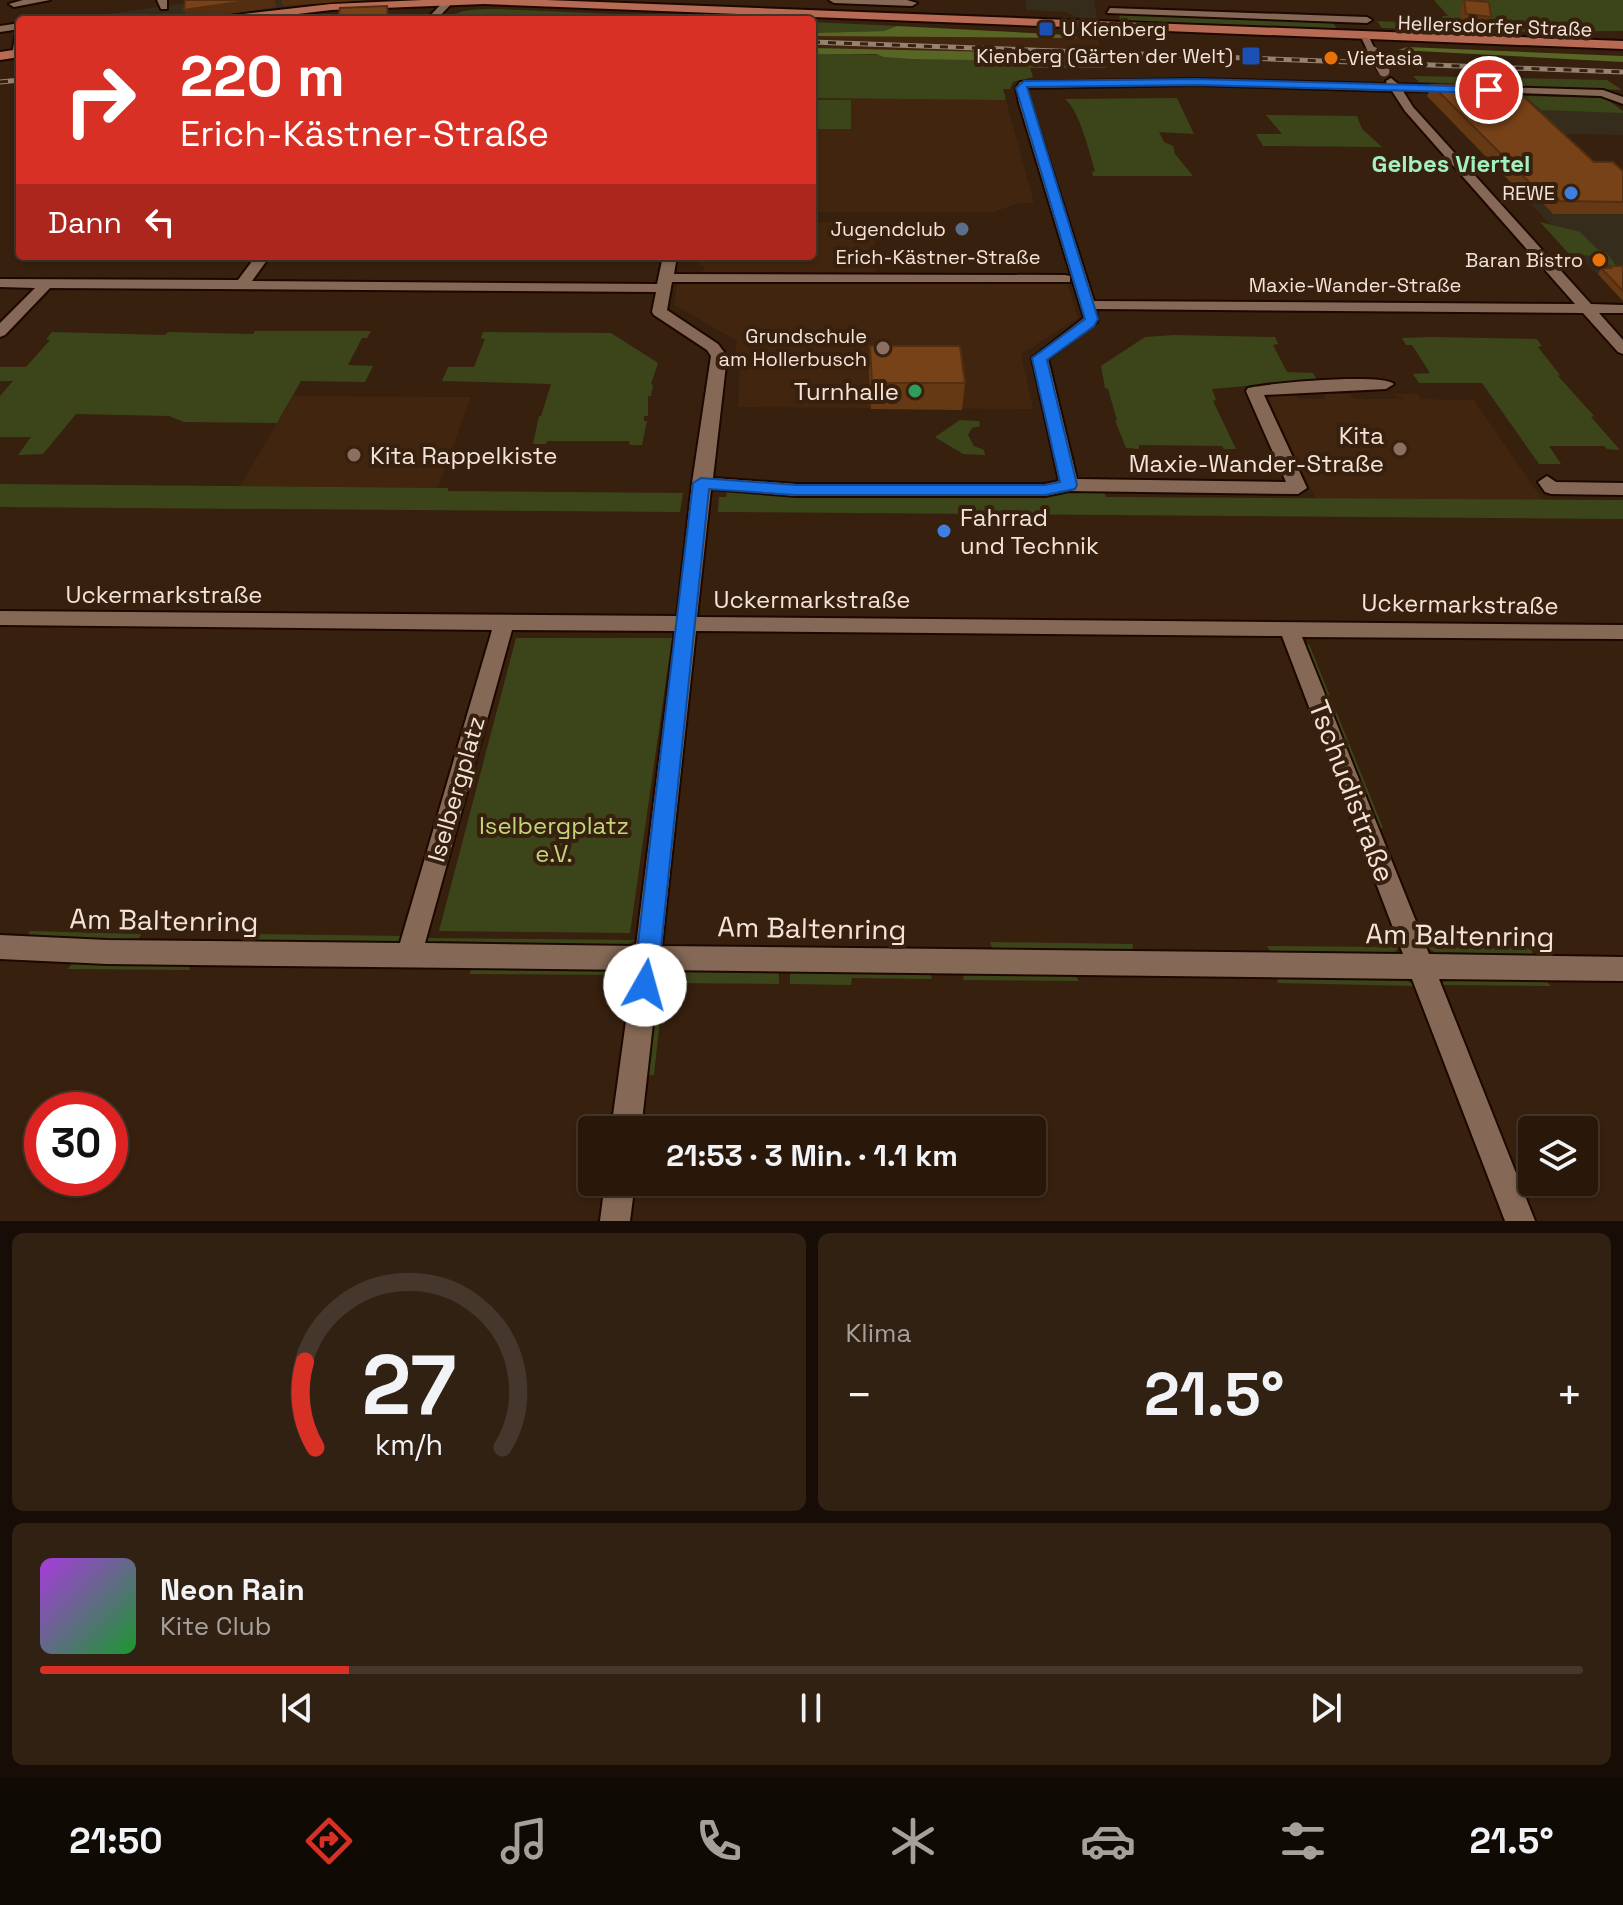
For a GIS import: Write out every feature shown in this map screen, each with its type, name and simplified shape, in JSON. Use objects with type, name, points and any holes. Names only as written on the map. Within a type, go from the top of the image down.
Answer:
[{"type":"main road","name":"Hellersdorfer Straße","points":[[300,16],[446,2]]},
{"type":"main road","name":"Hellersdorfer Straße","points":[[253,16],[446,2],[775,16]]},
{"type":"main road","points":[[271,16],[306,10]]},
{"type":"main road","name":"Hellersdorfer Straße","points":[[816,18],[1367,43],[1623,48]]},
{"type":"main road","name":"Hellersdorfer Straße","points":[[910,21],[1113,25],[1367,43]]},
{"type":"street","points":[[24,16],[19,4],[45,0]]},
{"type":"street","points":[[834,0],[913,2],[910,21]]},
{"type":"street","points":[[1109,6],[1113,25]]},
{"type":"street","name":"Hellersdorfer Straße","points":[[1109,6],[1305,14],[1367,20]]},
{"type":"street","points":[[1351,20],[1409,109],[1623,349]]},
{"type":"street","name":"Erich-Kästner-Straße","points":[[1088,305],[1025,103],[1021,88],[1024,84],[1196,82],[1395,87]]},
{"type":"street","points":[[1395,87],[1603,93],[1623,101]]},
{"type":"street","points":[[242,285],[260,260]]},
{"type":"street","points":[[628,1116],[701,483],[719,356],[713,347],[659,312],[669,260]]},
{"type":"street","name":"Erich-Kästner-Straße","points":[[0,283],[242,285],[1065,279]]},
{"type":"street","points":[[0,332],[47,283]]},
{"type":"street","points":[[1069,485],[1040,358],[1090,323],[1092,319],[1088,305]]},
{"type":"street","name":"Maxie-Wander-Straße","points":[[1088,305],[1623,309]]},
{"type":"street","points":[[701,483],[796,490],[1045,490],[1069,485],[1298,488],[1254,391],[1386,384]]},
{"type":"street","points":[[1547,482],[1551,488],[1623,489]]},
{"type":"street","name":"Uckermarkstraße","points":[[0,618],[1623,632]]},
{"type":"street","name":"Iselbergplatz","points":[[409,955],[504,623]]},
{"type":"street","name":"Tschudistraße","points":[[1289,629],[1520,1221]]},
{"type":"street","name":"Am Baltenring","points":[[0,947],[91,952],[1623,969]]},
{"type":"street","points":[[615,1221],[618,1196]]},
{"type":"shaded area","points":[[209,0],[392,0],[222,16],[93,16]]},
{"type":"shaded area","points":[[1026,0],[1094,0],[1097,19],[1075,17],[1067,12],[1026,10]]},
{"type":"shaded area","points":[[816,32],[1098,37],[1102,61],[816,53]]},
{"type":"shaded area","points":[[1426,94],[1605,98],[1623,111],[1623,135],[1562,134],[1623,186],[1623,301]]},
{"type":"shaded area","points":[[816,98],[1006,100],[1034,203],[1019,203],[994,212],[816,212]]},
{"type":"shaded area","points":[[816,222],[873,223],[876,273],[703,272],[704,266],[698,265],[699,260],[816,260]]},
{"type":"shaded area","name":"Grundschule am Hollerbusch","points":[[935,281],[981,281],[990,285],[999,281],[1067,281],[1078,318],[1021,354],[1033,409],[738,407],[740,359],[735,358],[737,341],[674,305],[677,284],[932,284]]},
{"type":"shaded area","name":"Kita Maxie-Wander-Straße","points":[[1294,393],[1299,399],[1326,399],[1324,394],[1351,394],[1354,399],[1405,399],[1391,394],[1417,394],[1420,399],[1474,400],[1543,501],[1316,500],[1269,400],[1273,394]]},
{"type":"shaded area","name":"Kita Rappelkiste","points":[[293,396],[471,397],[438,488],[240,486]]},
{"type":"green space","points":[[1434,0],[1623,0],[1623,31],[1504,32],[1382,28],[1377,21],[1447,24],[1442,16],[1448,16]]},
{"type":"green space","points":[[478,9],[498,9],[665,16],[452,16]]},
{"type":"green space","points":[[1119,15],[1310,19],[1312,23],[1332,21],[1338,30],[1120,21]]},
{"type":"green space","points":[[816,22],[897,26],[884,31],[816,33]]},
{"type":"green space","points":[[897,26],[1078,38],[816,36],[816,33],[884,31]]},
{"type":"green space","points":[[1407,47],[1623,56],[1623,62],[1398,50]]},
{"type":"green space","points":[[816,48],[1036,53],[1095,62],[914,59],[876,54],[816,54]]},
{"type":"green space","points":[[816,53],[1103,61],[1106,68],[1030,68],[1033,77],[1013,82],[1010,89],[1003,89],[1006,100],[816,98]]},
{"type":"green space","points":[[1413,76],[1607,80],[1622,90],[1419,82]]},
{"type":"green space","points":[[1525,96],[1605,98],[1623,113],[1541,110]]},
{"type":"green space","points":[[1177,98],[1194,134],[1159,132],[1164,142],[1173,146],[1175,154],[1193,176],[1093,176],[1092,172],[1095,171],[1083,132],[1065,99]]},
{"type":"green space","points":[[816,100],[851,100],[851,129],[816,129]]},
{"type":"green space","points":[[1266,115],[1357,116],[1362,129],[1382,147],[1263,146],[1256,134],[1282,134]]},
{"type":"green space","points":[[1540,222],[1580,232],[1597,249],[1607,253],[1617,267],[1611,267],[1593,256],[1570,255]]},
{"type":"green space","points":[[255,331],[371,331],[367,338],[362,338],[348,365],[373,366],[365,382],[301,381],[277,423],[184,422],[169,416],[76,414],[43,454],[18,455],[31,437],[0,437],[0,396],[13,381],[0,381],[0,367],[26,367],[50,340],[46,339],[52,332],[165,335],[168,332],[253,334]]},
{"type":"green space","points":[[483,332],[611,333],[658,363],[651,384],[651,396],[648,396],[648,416],[644,416],[644,421],[647,421],[642,445],[630,445],[629,441],[547,441],[546,444],[533,444],[551,384],[442,381],[448,367],[474,367],[485,339],[481,338]]},
{"type":"green space","points":[[1145,337],[1275,337],[1278,344],[1273,345],[1287,372],[1313,373],[1317,380],[1212,389],[1216,400],[1213,401],[1236,449],[1224,449],[1222,446],[1139,445],[1139,449],[1126,448],[1108,389],[1105,388],[1101,366]]},
{"type":"green space","points":[[1402,338],[1537,339],[1542,346],[1538,347],[1558,376],[1620,450],[1604,446],[1549,446],[1561,464],[1539,464],[1482,383],[1419,383],[1413,374],[1430,373],[1412,345],[1406,345]]},
{"type":"green space","points":[[960,420],[979,421],[980,426],[972,428],[968,435],[974,446],[984,450],[985,455],[963,454],[935,437]]},
{"type":"green space","points":[[0,484],[683,493],[680,512],[0,507]]},
{"type":"green space","points":[[1103,489],[1106,497],[1623,500],[1623,519],[718,512],[719,497],[726,497],[727,491],[954,495]]},
{"type":"green space","name":"Iselbergplatz e.V.","points":[[516,638],[672,638],[630,933],[439,931]]},
{"type":"green space","points":[[1309,644],[1383,828],[1373,828],[1303,647]]},
{"type":"green space","points":[[30,931],[141,934],[137,943],[26,940]]},
{"type":"green space","points":[[247,934],[408,936],[398,944],[244,944]]},
{"type":"green space","points":[[422,938],[636,940],[625,947],[429,944]]},
{"type":"green space","points":[[990,942],[1133,944],[1132,953],[993,951]]},
{"type":"green space","points":[[1267,946],[1399,947],[1392,956],[1273,955]]},
{"type":"green space","points":[[1426,947],[1531,948],[1534,958],[1438,954]]},
{"type":"green space","points":[[74,961],[187,962],[190,970],[68,969]]},
{"type":"green space","points":[[474,965],[624,970],[631,975],[469,974]]},
{"type":"green space","points":[[775,967],[779,972],[779,984],[664,983],[654,1075],[643,1075],[657,979],[670,969]]},
{"type":"green space","points":[[795,968],[929,969],[932,979],[852,978],[851,985],[790,984],[790,974]]},
{"type":"green space","points":[[965,970],[1071,970],[1079,981],[963,980]]},
{"type":"green space","points":[[1280,974],[1404,978],[1415,986],[1278,983]]},
{"type":"green space","points":[[1543,977],[1551,986],[1441,985],[1446,979]]},
{"type":"building","points":[[185,0],[253,0],[184,10]]},
{"type":"building","points":[[1464,0],[1489,2],[1491,17],[1466,14]]},
{"type":"building","points":[[387,6],[388,16],[338,16],[340,8]]},
{"type":"building","points":[[1432,85],[1511,85],[1594,162],[1613,162],[1623,171],[1623,202],[1560,201],[1543,184],[1531,184]]},
{"type":"building","points":[[1609,266],[1623,266],[1623,291],[1601,268],[1611,268]]},
{"type":"building","points":[[870,346],[960,346],[965,383],[872,383]]},
{"type":"railway","points":[[816,42],[1623,72]]},
{"type":"railway","points":[[0,82],[16,80]]},
{"type":"place","name":"U Kienberg","points":[[1046,29]]},
{"type":"place","name":"Kienberg (Gärten der Welt)","points":[[1251,56]]},
{"type":"place","name":"Vietasia","points":[[1331,58]]},
{"type":"place","name":"REWE","points":[[1571,193]]},
{"type":"place","name":"Jugendclub","points":[[962,229]]},
{"type":"place","name":"Baran Bistro","points":[[1599,260]]},
{"type":"place","name":"Grundschule am Hollerbusch","points":[[883,348]]},
{"type":"place","name":"Turnhalle","points":[[915,391]]},
{"type":"place","name":"Kita Maxie-Wander-Straße","points":[[1400,449]]},
{"type":"place","name":"Kita Rappelkiste","points":[[354,455]]},
{"type":"place","name":"Fahrrad und Technik","points":[[944,531]]},
{"type":"district","name":"Gelbes Viertel","points":[[1451,163]]},
{"type":"route","points":[[645,985],[701,483],[796,490],[1045,490],[1069,485],[1040,358],[1092,319],[1025,103],[1021,88],[1024,84],[1196,82],[1489,90]]}]
